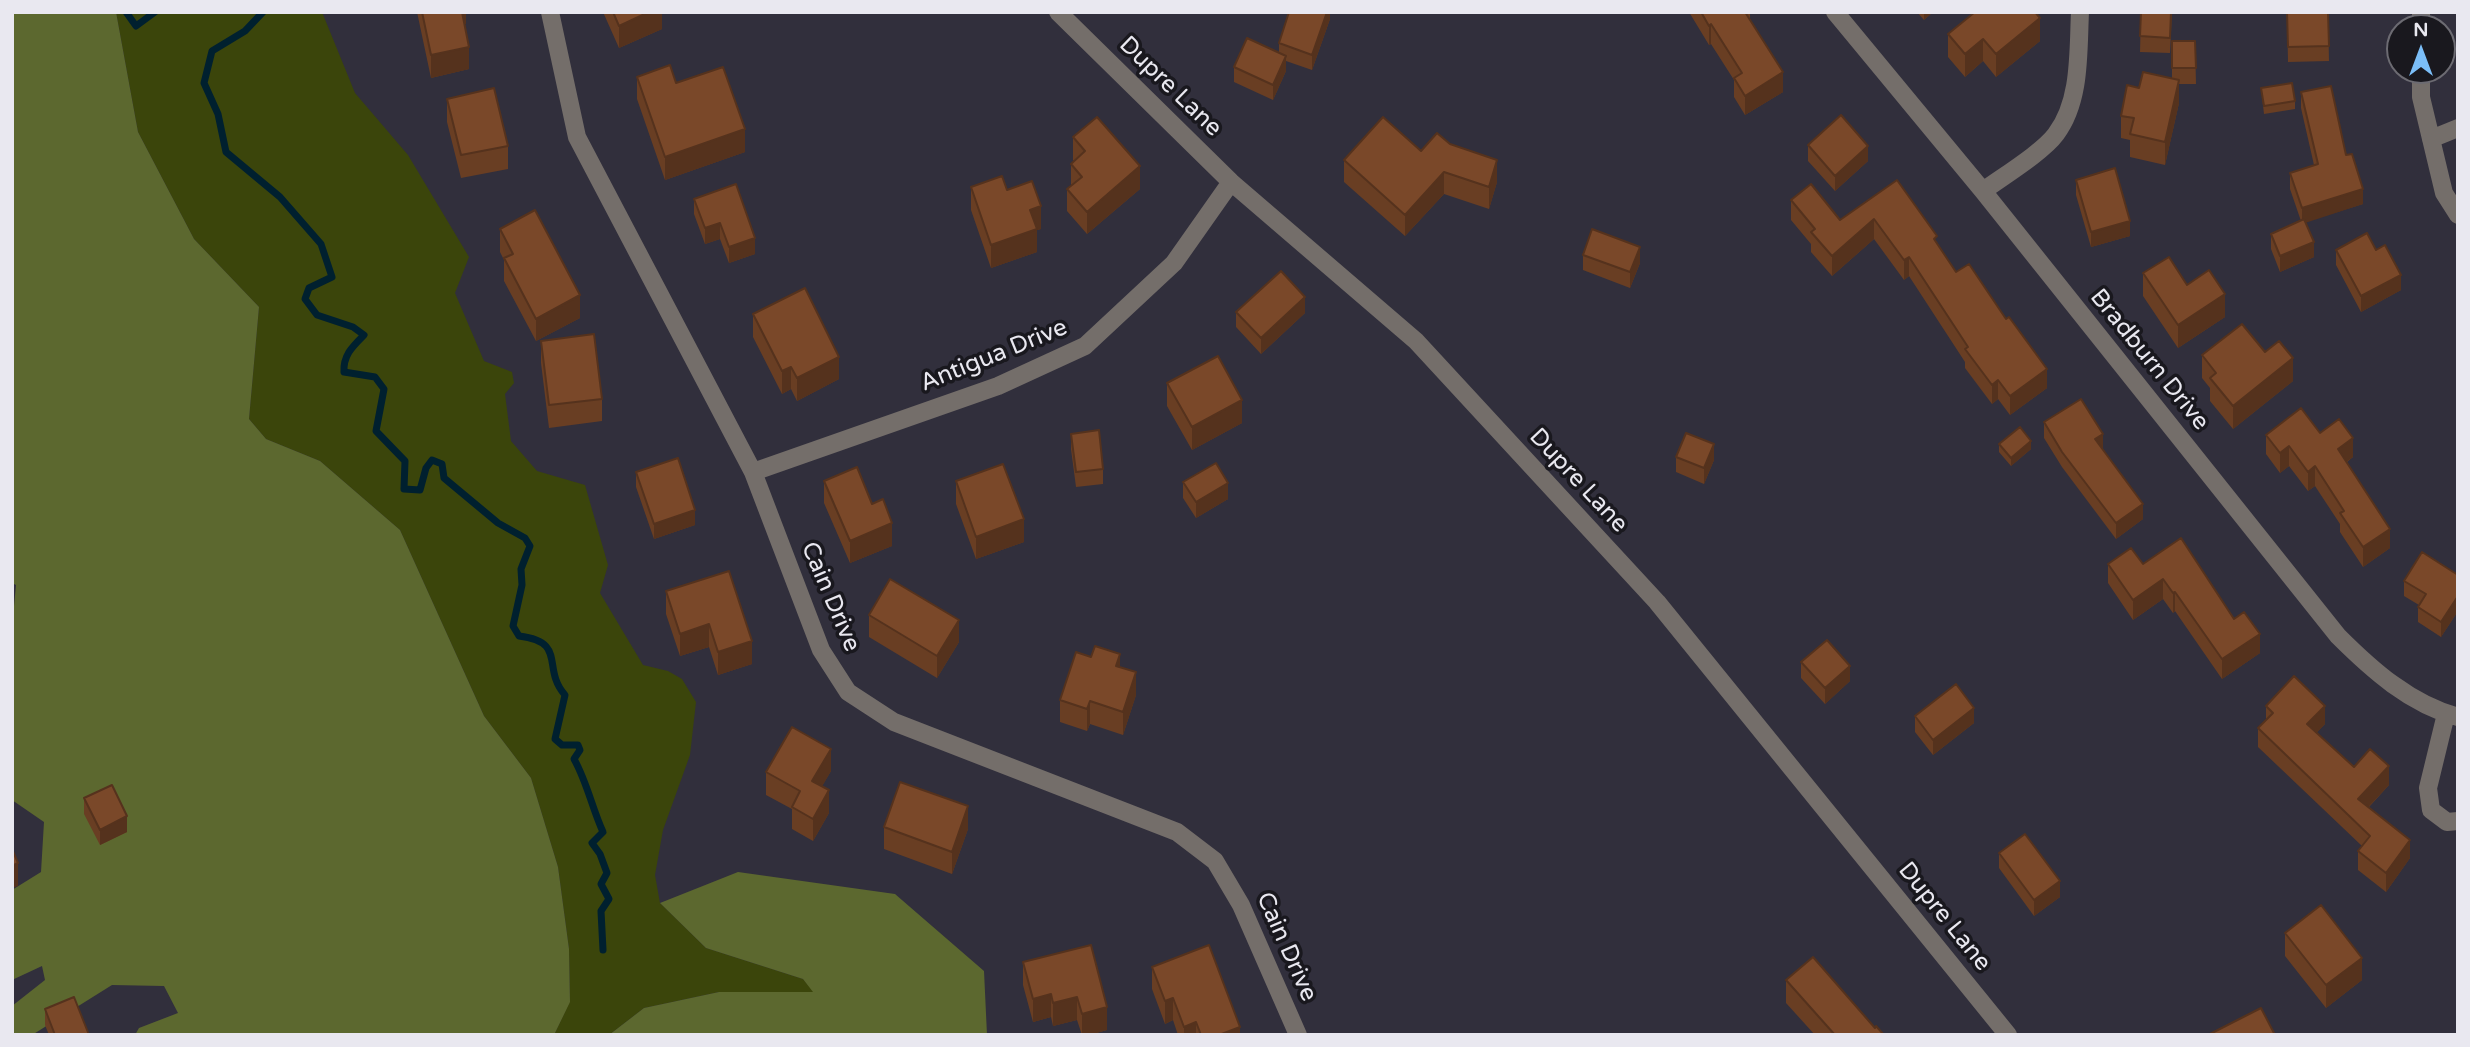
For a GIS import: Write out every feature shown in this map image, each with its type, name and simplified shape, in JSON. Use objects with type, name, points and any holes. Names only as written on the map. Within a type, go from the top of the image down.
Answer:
[{"type":"street","name":"Cain Drive","points":[[550,12],[577,137],[753,472],[821,650],[848,692],[894,722],[1177,832],[1215,861],[1241,905],[1298,1035]]},
{"type":"street","name":"Dupre Lane","points":[[1058,12],[1231,181],[1416,341],[1657,602],[2008,1035]]},
{"type":"street","name":"Bradburn Drive","points":[[1835,12],[1983,191],[2338,636],[2372,670],[2409,696],[2452,716],[2428,788],[2431,810],[2446,822],[2458,821]]},
{"type":"street","points":[[1983,191],[2056,135],[2071,106],[2080,12]]},
{"type":"street","points":[[2421,84],[2421,97],[2431,139],[2458,215]]},
{"type":"street","points":[[2431,139],[2458,128]]},
{"type":"street","name":"Antigua Drive","points":[[753,472],[998,386],[1085,346],[1174,263],[1231,181]]},
{"type":"green space","points":[[12,12],[116,12],[138,132],[194,239],[259,307],[249,419],[266,439],[320,461],[400,530],[484,716],[531,778],[558,867],[569,949],[570,1002],[554,1035],[135,1035],[139,1028],[178,1013],[164,986],[112,985],[32,1035],[12,1035],[12,1006],[45,980],[42,966],[12,980],[12,890],[41,872],[44,822],[12,800],[12,627],[16,585],[12,583]]},
{"type":"green space","points":[[116,12],[322,12],[355,93],[408,155],[469,257],[455,293],[484,361],[512,372],[514,383],[505,394],[511,441],[537,471],[585,485],[608,565],[600,593],[643,665],[668,671],[682,679],[696,702],[690,755],[663,830],[655,875],[660,903],[706,948],[803,979],[814,992],[719,992],[644,1008],[609,1035],[554,1035],[570,1001],[569,949],[558,867],[531,778],[484,716],[400,530],[320,461],[266,439],[249,419],[259,307],[194,239],[138,132]]},
{"type":"green space","points":[[738,872],[895,894],[984,971],[987,1035],[609,1035],[644,1008],[719,992],[813,992],[803,979],[706,948],[660,903]]},
{"type":"building","points":[[422,12],[462,12],[469,47],[431,55]]},
{"type":"building","points":[[613,12],[649,12],[619,26]]},
{"type":"building","points":[[1289,12],[1327,12],[1312,55],[1279,43]]},
{"type":"building","points":[[1701,12],[1745,12],[1783,72],[1745,96],[1734,78],[1742,73]]},
{"type":"building","points":[[1975,12],[2035,12],[2040,18],[1996,54],[1983,39],[1965,54],[1948,34]]},
{"type":"building","points":[[2141,12],[2171,12],[2170,38],[2140,36]]},
{"type":"building","points":[[2287,12],[2328,12],[2329,46],[2288,47]]},
{"type":"building","points":[[1247,38],[1286,56],[1273,85],[1234,67]]},
{"type":"building","points":[[2172,41],[2195,41],[2196,68],[2172,68]]},
{"type":"building","points":[[670,65],[676,83],[723,67],[745,129],[665,157],[637,77]]},
{"type":"building","points":[[2143,72],[2179,80],[2165,142],[2130,134],[2134,118],[2121,116],[2127,85],[2139,88]]},
{"type":"building","points":[[2292,83],[2295,101],[2264,106],[2261,88]]},
{"type":"building","points":[[2331,86],[2346,155],[2352,154],[2363,189],[2302,208],[2290,173],[2318,164],[2301,92]]},
{"type":"building","points":[[494,88],[508,146],[461,155],[447,99]]},
{"type":"building","points":[[1841,115],[1868,146],[1835,176],[1808,145]]},
{"type":"building","points":[[1097,117],[1140,166],[1087,212],[1067,189],[1082,177],[1071,164],[1085,151],[1073,137]]},
{"type":"building","points":[[1383,117],[1421,151],[1437,133],[1450,144],[1497,160],[1489,187],[1444,172],[1405,215],[1344,160]]},
{"type":"building","points":[[2115,168],[2130,221],[2091,232],[2076,180]]},
{"type":"building","points":[[1002,176],[1007,190],[1032,181],[1041,206],[1030,210],[1037,229],[991,245],[971,187]]},
{"type":"building","points":[[1897,180],[1937,236],[1934,239],[1956,272],[1969,264],[2006,319],[2009,317],[2047,369],[2010,396],[1998,380],[1992,385],[1965,349],[1968,347],[1909,257],[1904,260],[1874,219],[1832,256],[1811,232],[1815,229],[1791,200],[1811,184],[1840,220]]},
{"type":"building","points":[[736,184],[755,238],[729,247],[720,223],[705,228],[694,199]]},
{"type":"building","points":[[535,210],[580,295],[536,319],[504,258],[513,254],[500,229]]},
{"type":"building","points":[[2304,219],[2314,242],[2280,256],[2271,234]]},
{"type":"building","points":[[1592,229],[1640,247],[1630,272],[1583,255]]},
{"type":"building","points":[[2367,233],[2376,250],[2385,245],[2401,275],[2361,296],[2336,250]]},
{"type":"building","points":[[2169,257],[2187,285],[2209,270],[2225,294],[2178,325],[2143,273]]},
{"type":"building","points":[[1281,271],[1305,297],[1261,338],[1236,312]]},
{"type":"building","points":[[805,288],[839,357],[797,378],[791,367],[782,371],[753,314]]},
{"type":"building","points":[[2242,324],[2265,352],[2279,341],[2293,358],[2233,406],[2210,378],[2216,373],[2202,355]]},
{"type":"building","points":[[594,334],[602,399],[549,405],[541,341]]},
{"type":"building","points":[[1218,356],[1242,400],[1192,427],[1167,383]]},
{"type":"building","points":[[2081,399],[2103,434],[2095,439],[2143,504],[2116,523],[2062,452],[2044,422]]},
{"type":"building","points":[[2301,408],[2320,433],[2339,419],[2353,438],[2338,449],[2390,529],[2363,547],[2340,513],[2344,511],[2315,466],[2308,472],[2289,446],[2280,453],[2266,435]]},
{"type":"building","points":[[2020,427],[2031,441],[2011,458],[1999,444]]},
{"type":"building","points":[[1099,430],[1103,469],[1076,472],[1071,434]]},
{"type":"building","points":[[1686,433],[1714,444],[1704,468],[1676,457]]},
{"type":"building","points":[[678,458],[695,510],[654,524],[636,472]]},
{"type":"building","points":[[1216,463],[1228,483],[1196,502],[1183,482]]},
{"type":"building","points":[[1003,464],[1024,519],[976,537],[956,481]]},
{"type":"building","points":[[857,467],[872,504],[883,499],[892,523],[850,541],[824,481]]},
{"type":"building","points":[[2181,538],[2234,619],[2244,612],[2260,634],[2222,659],[2163,579],[2133,600],[2108,564],[2131,548],[2143,564]]},
{"type":"building","points":[[2422,552],[2458,575],[2458,596],[2441,622],[2418,607],[2426,594],[2404,581]]},
{"type":"building","points":[[729,571],[752,641],[718,652],[709,624],[680,634],[666,591]]},
{"type":"building","points":[[890,579],[959,620],[937,656],[869,615]]},
{"type":"building","points":[[1827,640],[1850,666],[1825,688],[1801,662]]},
{"type":"building","points":[[1095,646],[1120,654],[1116,666],[1136,672],[1123,712],[1090,701],[1087,709],[1060,700],[1076,652],[1091,657]]},
{"type":"building","points":[[2294,676],[2325,706],[2307,724],[2354,767],[2370,749],[2389,766],[2358,799],[2410,840],[2386,873],[2358,851],[2370,836],[2258,728],[2273,713],[2266,706]]},
{"type":"building","points":[[1956,684],[1974,708],[1933,740],[1915,716]]},
{"type":"building","points":[[792,727],[831,749],[812,781],[829,790],[813,819],[792,807],[800,791],[766,772]]},
{"type":"building","points":[[900,782],[968,806],[952,852],[884,827]]},
{"type":"building","points":[[112,785],[127,816],[100,830],[84,798]]},
{"type":"building","points":[[2025,834],[2060,881],[2034,900],[1999,853]]},
{"type":"building","points":[[12,849],[18,863],[12,866]]},
{"type":"building","points":[[2321,905],[2362,958],[2326,985],[2285,933]]},
{"type":"building","points":[[1091,945],[1107,1007],[1082,1014],[1077,997],[1053,1003],[1051,994],[1033,999],[1023,962]]},
{"type":"building","points":[[1209,945],[1240,1027],[1219,1035],[1201,1035],[1196,1022],[1184,1027],[1173,998],[1165,1001],[1152,967]]},
{"type":"building","points":[[1813,957],[1884,1035],[1835,1035],[1786,980]]},
{"type":"building","points":[[74,997],[89,1035],[55,1035],[45,1009]]},
{"type":"building","points":[[2261,1008],[2275,1035],[2208,1035]]},
{"type":"waterway","points":[[126,12],[136,26],[155,12]]},
{"type":"waterway","points":[[263,12],[245,31],[212,51],[204,83],[218,114],[226,152],[280,197],[321,244],[332,277],[309,288],[305,299],[317,315],[353,327],[364,335],[347,356],[344,372],[375,377],[384,389],[376,431],[405,461],[404,489],[420,490],[426,468],[432,460],[442,464],[444,478],[498,523],[525,538],[530,546],[521,569],[522,585],[513,626],[519,636],[534,639],[549,650],[558,685],[565,695],[555,739],[562,745],[578,745],[580,750],[574,759],[603,832],[592,843],[600,854],[607,873],[601,884],[609,899],[601,911],[603,950]]}]
